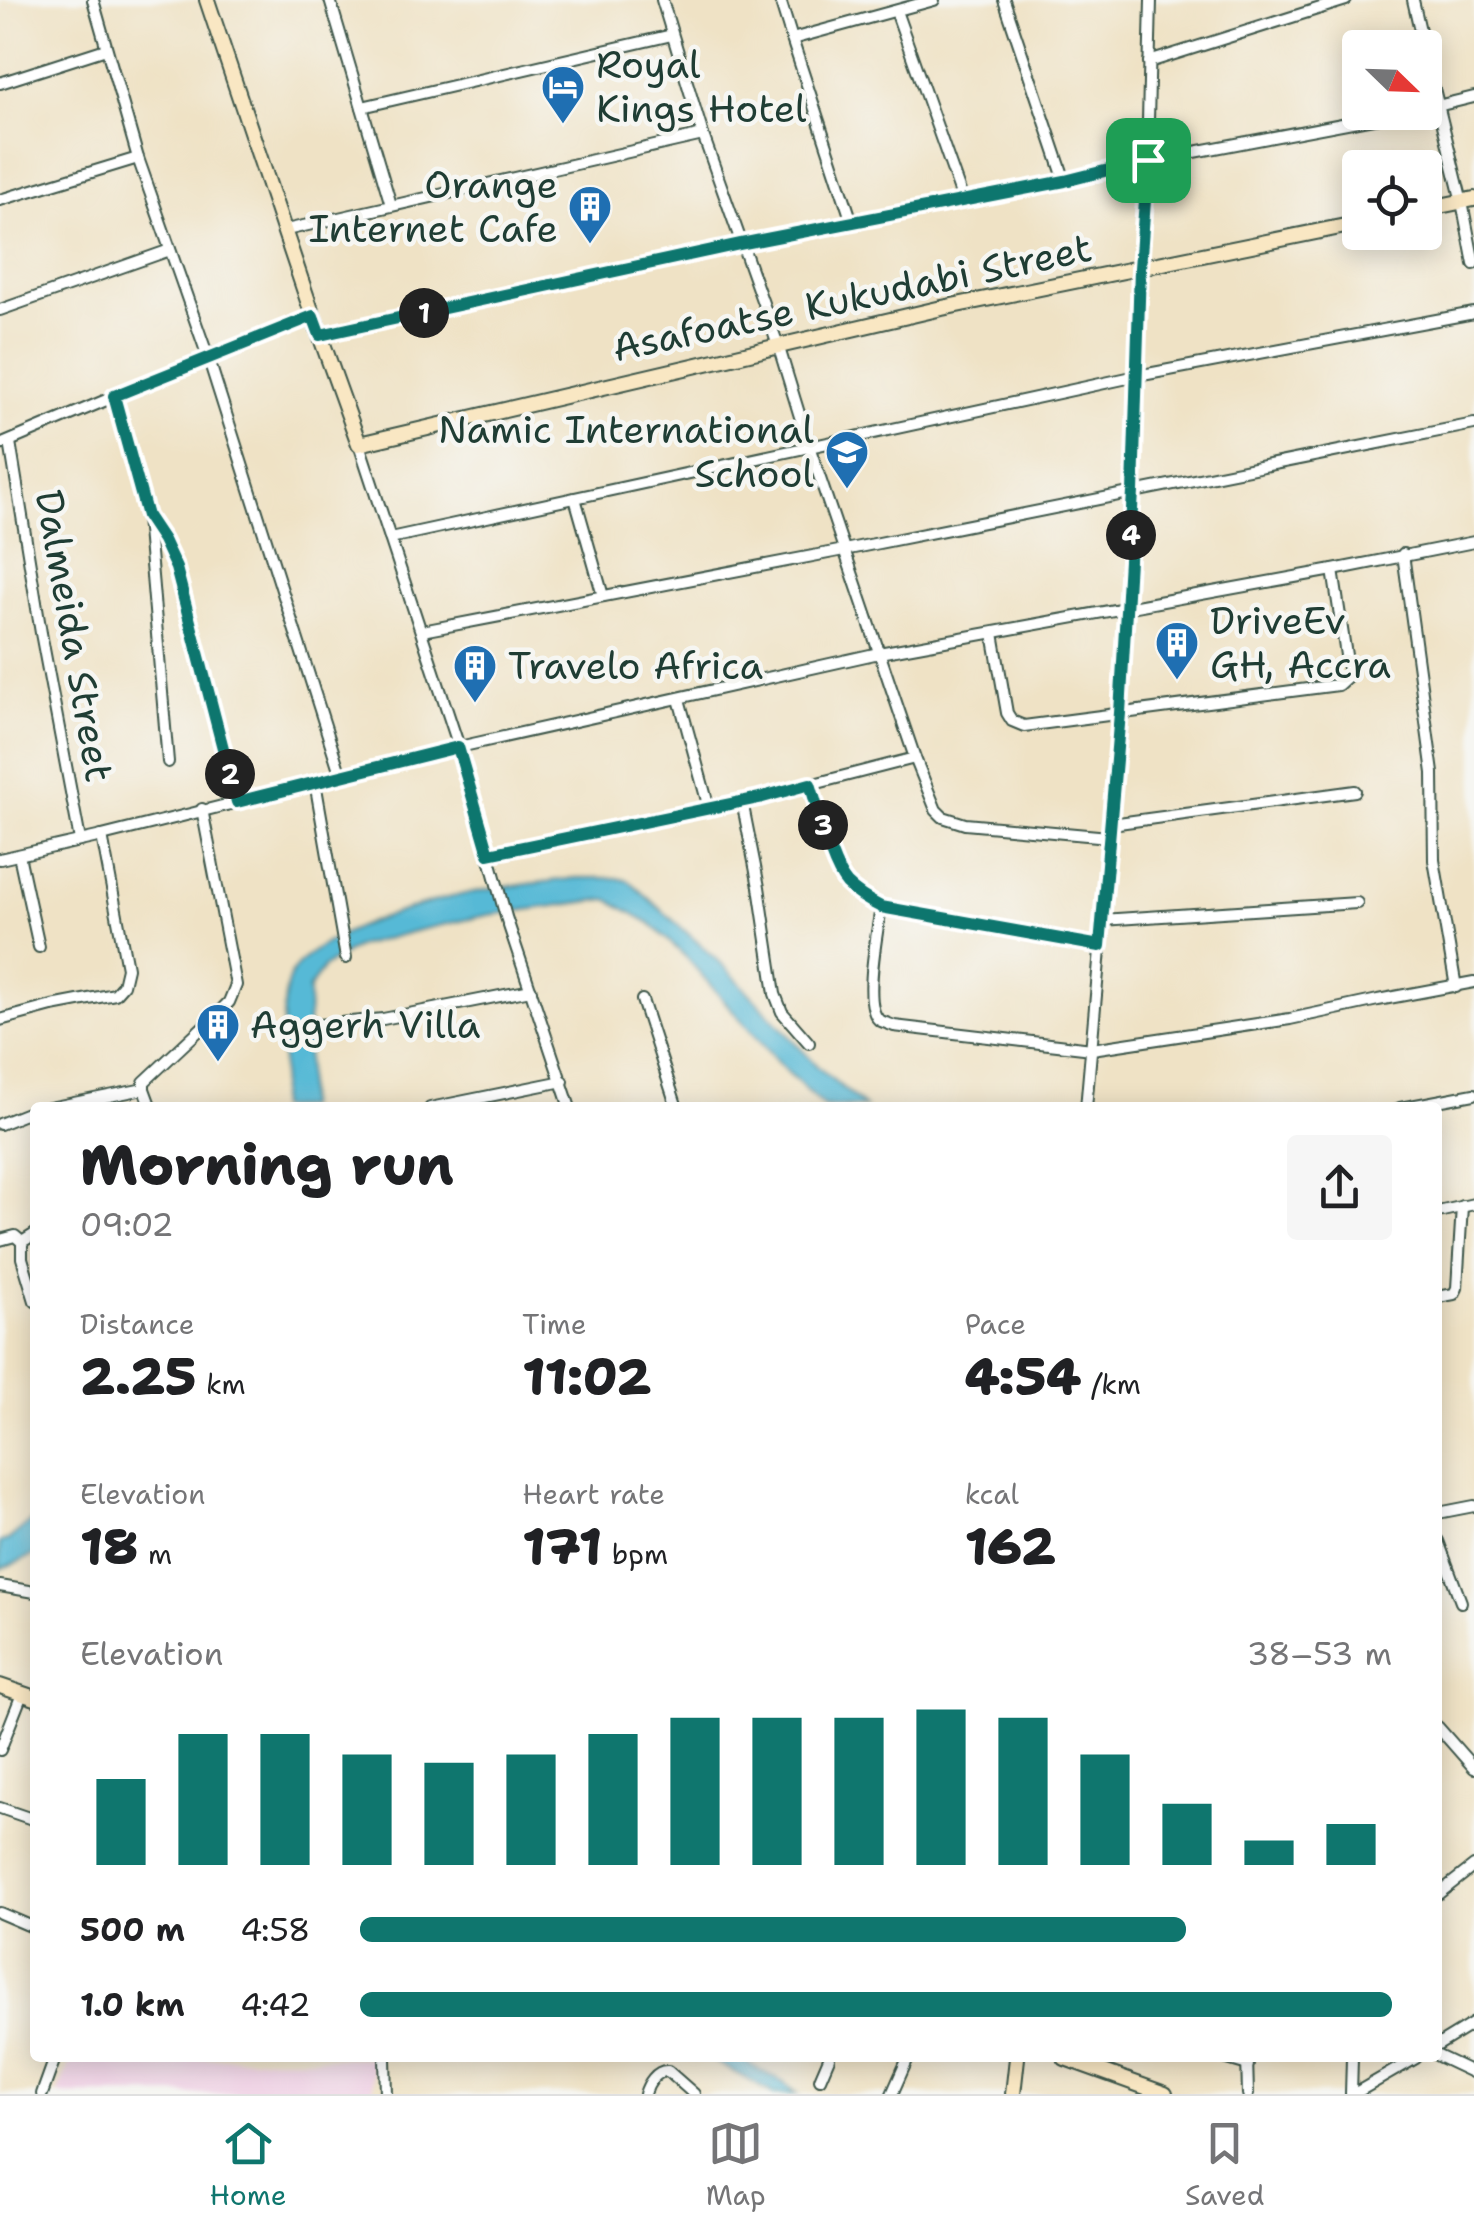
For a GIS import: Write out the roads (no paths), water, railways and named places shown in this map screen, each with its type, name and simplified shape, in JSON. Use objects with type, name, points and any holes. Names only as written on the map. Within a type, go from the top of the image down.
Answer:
[{"type":"street","points":[[93,0],[138,158],[208,357],[340,776]]},
{"type":"street","points":[[207,0],[422,631],[506,917],[568,1102]]},
{"type":"street","points":[[662,0],[703,135],[779,348],[879,653],[915,758],[942,817],[953,822],[1110,830],[1354,791]]},
{"type":"street","points":[[780,0],[852,222]]},
{"type":"street","points":[[792,39],[934,0]]},
{"type":"street","points":[[1004,0],[1065,181]]},
{"type":"street","points":[[1087,1102],[1120,713],[1133,492],[1151,0]]},
{"type":"street","points":[[1150,62],[1346,0]]},
{"type":"street","points":[[1413,0],[1420,30]]},
{"type":"street","points":[[334,1],[392,205]]},
{"type":"street","points":[[896,11],[963,200]]},
{"type":"street","points":[[362,107],[672,35]]},
{"type":"street","points":[[0,82],[106,50]]},
{"type":"street","points":[[1442,105],[1474,98]]},
{"type":"street","points":[[320,335],[740,244],[1342,124]]},
{"type":"street","points":[[1440,130],[1468,200],[1474,264]]},
{"type":"street","points":[[286,230],[703,135]]},
{"type":"street","points":[[0,200],[138,158]]},
{"type":"street","points":[[1442,206],[1468,200]]},
{"type":"street","name":"Asafoatse Kukudabi Street","points":[[359,444],[942,308],[1342,227]]},
{"type":"street","points":[[0,310],[170,250]]},
{"type":"street","points":[[390,538],[1137,376],[1474,313]]},
{"type":"street","points":[[5,444],[313,316]]},
{"type":"street","points":[[114,396],[147,516],[168,762]]},
{"type":"street","points":[[422,631],[1474,424]]},
{"type":"street","name":"Dalmeida Street","points":[[5,444],[80,840]]},
{"type":"street","points":[[575,498],[603,596]]},
{"type":"street","points":[[147,516],[176,568],[237,802]]},
{"type":"street","points":[[0,859],[458,747],[879,653],[1474,542]]},
{"type":"street","points":[[1404,554],[1433,773],[1434,860],[1456,987]]},
{"type":"street","points":[[994,633],[1007,713],[1012,721],[1024,726],[1338,685],[1348,675],[1333,570]]},
{"type":"street","points":[[678,699],[709,808]]},
{"type":"street","points":[[489,854],[742,802],[915,758]]},
{"type":"street","points":[[315,782],[346,958]]},
{"type":"street","points":[[810,784],[835,862],[846,882],[868,900],[881,907],[1100,946]]},
{"type":"street","points":[[742,802],[775,994],[782,1012],[809,1043]]},
{"type":"street","points":[[149,1102],[144,1082],[229,1002],[236,985],[202,809]]},
{"type":"street","points":[[0,1020],[115,994],[122,985],[128,968],[102,836]]},
{"type":"street","points":[[19,855],[39,947]]},
{"type":"street","points":[[1102,920],[1357,903]]},
{"type":"street","points":[[881,907],[872,1009],[879,1020],[894,1026],[1092,1049],[1290,1020],[1474,982]]},
{"type":"street","points":[[318,1025],[382,1019],[530,990]]},
{"type":"street","points":[[642,1000],[675,1102]]},
{"type":"street","points":[[460,1102],[563,1081]]},
{"type":"street","points":[[79,1102],[144,1089]]},
{"type":"street","points":[[1432,1102],[1474,1094]]},
{"type":"street","points":[[0,1124],[30,1112]]},
{"type":"street","points":[[1442,1211],[1468,1205],[1457,1288],[1454,1294],[1442,1296]]},
{"type":"street","points":[[0,1240],[16,1236],[22,1242],[30,1284]]},
{"type":"street","points":[[22,1242],[30,1237]]},
{"type":"street","points":[[1442,1512],[1474,1506]]},
{"type":"street","points":[[1442,1552],[1461,1602]]},
{"type":"street","points":[[0,1586],[30,1591]]},
{"type":"street","points":[[0,1686],[28,1696],[0,1750]]},
{"type":"street","points":[[1442,1731],[1474,1768]]},
{"type":"street","points":[[0,1808],[30,1818]]},
{"type":"street","points":[[1442,1891],[1474,1866]]},
{"type":"street","points":[[0,1913],[30,1926]]},
{"type":"street","points":[[1442,2043],[1474,2023]]},
{"type":"street","points":[[1442,2058],[1474,2072]]},
{"type":"street","points":[[42,2094],[54,2062]]},
{"type":"street","points":[[385,2062],[386,2094]]},
{"type":"street","points":[[820,2080],[827,2062]]},
{"type":"street","points":[[892,2094],[906,2062]]},
{"type":"street","points":[[1014,2094],[1017,2062]]},
{"type":"street","points":[[1076,2062],[1165,2094]]},
{"type":"street","points":[[1248,2062],[1248,2094]]},
{"type":"street","points":[[1352,2062],[1352,2094],[1409,2062]]},
{"type":"street","points":[[645,2094],[657,2074],[664,2070],[694,2094]]},
{"type":"water","points":[[576,878],[629,881],[723,965],[819,1068],[859,1102],[819,1102],[778,1063],[686,957],[650,923],[607,899],[488,915],[419,930],[358,946],[324,967],[309,988],[306,1102],[279,1102],[287,987],[301,962],[321,946],[376,920],[485,890]]},
{"type":"water","points":[[30,1522],[30,1557],[0,1569],[0,1542]]},
{"type":"water","points":[[715,2062],[745,2062],[798,2094],[774,2094]]},
{"type":"place","name":"Royal Kings Hotel","points":[[563,125]]},
{"type":"place","name":"Orange Internet Cafe","points":[[590,245]]},
{"type":"place","name":"Namic International School","points":[[847,490]]},
{"type":"place","name":"DriveEv GH, Accra","points":[[1177,681]]},
{"type":"place","name":"Travelo Africa","points":[[475,704]]},
{"type":"place","name":"Aggerh Villa","points":[[218,1063]]}]
